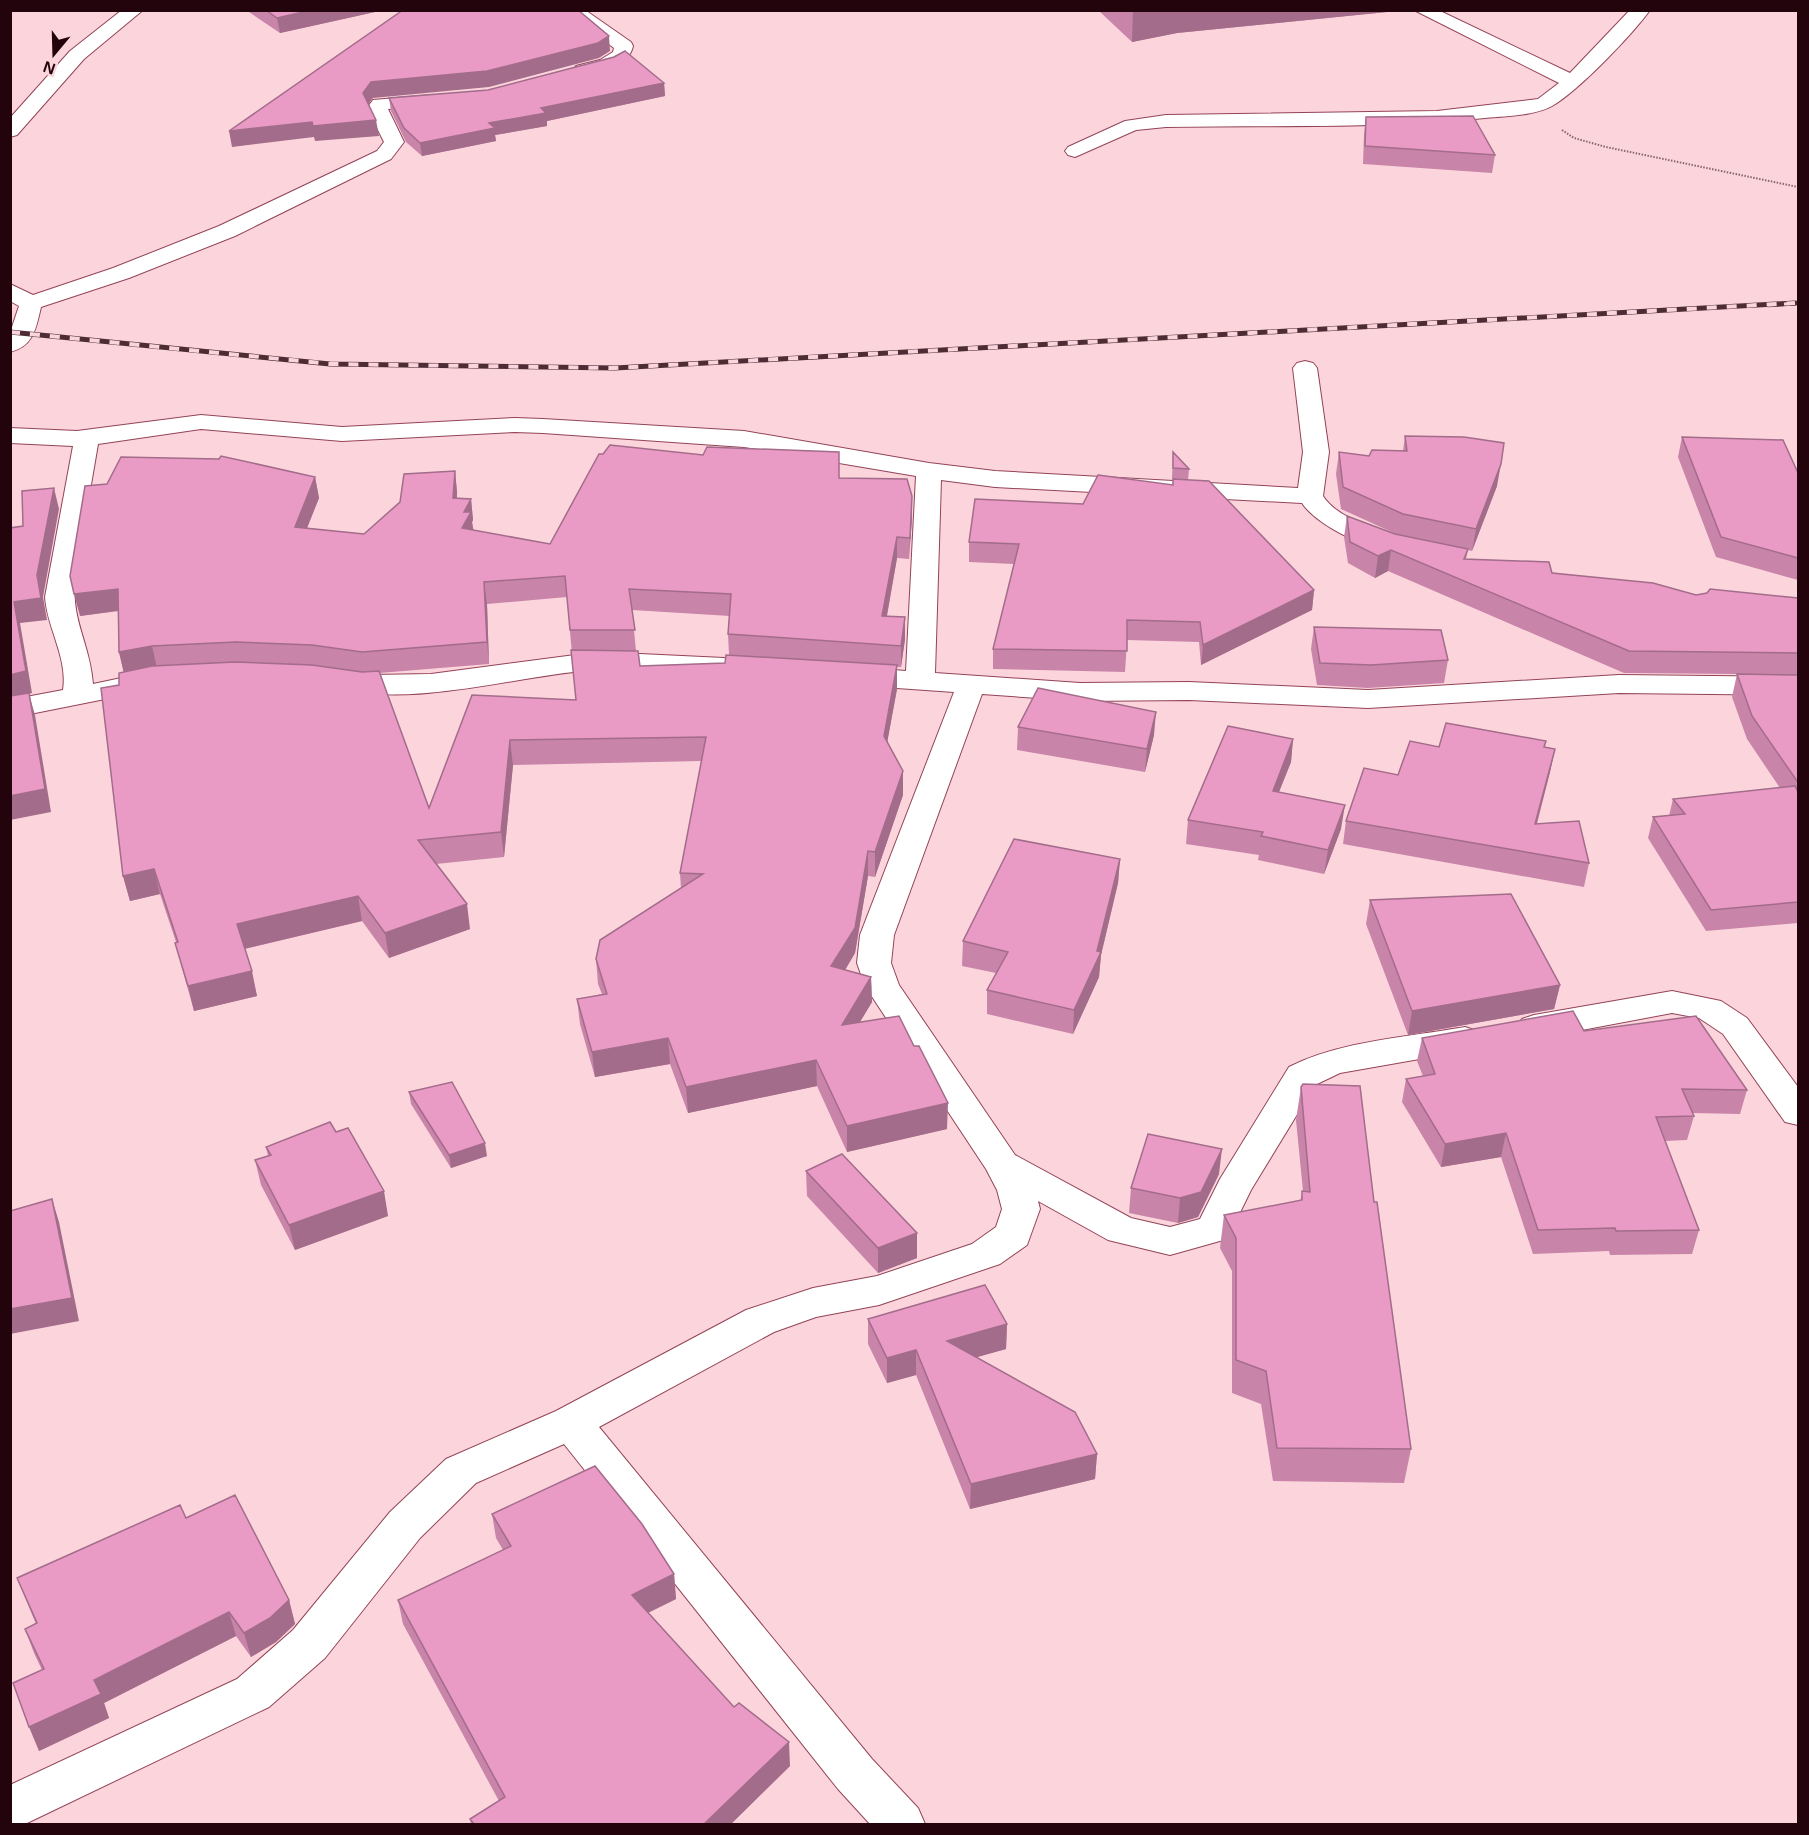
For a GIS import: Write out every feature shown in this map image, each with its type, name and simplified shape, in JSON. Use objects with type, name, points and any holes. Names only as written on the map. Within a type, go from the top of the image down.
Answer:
[{"type":"street","points":[[10,130],[77,55],[134,10]]},
{"type":"street","points":[[564,75],[608,64],[622,55],[624,46],[572,10]]},
{"type":"street","points":[[1423,10],[1572,82]]},
{"type":"street","points":[[1075,151],[1132,125],[1166,121],[1437,117],[1516,109],[1544,103],[1572,82],[1641,10]]},
{"type":"street","points":[[10,291],[31,303],[121,273],[227,231],[384,155],[394,142],[377,108],[381,104],[455,98]]},
{"type":"street","points":[[10,345],[23,334],[31,303]]},
{"type":"street","points":[[1305,368],[1316,452],[1311,496],[1318,508],[1338,522],[1412,551]]},
{"type":"street","points":[[10,435],[86,438],[201,422],[342,434],[515,425],[543,426],[744,439],[929,471],[995,479],[1311,496]]},
{"type":"street","points":[[77,696],[81,682],[66,634],[59,599],[84,473],[86,438]]},
{"type":"street","points":[[920,681],[929,471]]},
{"type":"street","points":[[316,678],[366,685],[422,682],[584,662],[746,668]]},
{"type":"street","points":[[826,674],[1080,692],[1189,692],[1368,699],[1619,684],[1798,686]]},
{"type":"street","points":[[10,709],[169,679]]},
{"type":"street","points":[[10,1808],[253,1693],[309,1644],[405,1525],[460,1471],[571,1423],[760,1321],[813,1303],[879,1290],[986,1254],[1013,1235],[1021,1209],[1016,1190],[1002,1164],[882,986],[874,963],[877,934],[934,789],[971,684]]},
{"type":"street","points":[[1002,1164],[1121,1230],[1170,1241],[1214,1229],[1233,1188],[1302,1076],[1317,1068],[1336,1062],[1672,1002],[1709,1009],[1735,1026],[1798,1113]]},
{"type":"street","points":[[571,1423],[855,1774],[901,1824]]},
{"type":"path","points":[[1544,103],[1554,125],[1574,138],[1606,147],[1798,187]]},
{"type":"building","points":[[266,10],[312,10],[277,18]]},
{"type":"building","points":[[403,10],[578,10],[609,36],[598,43],[487,71],[371,82],[363,93],[376,120],[313,126],[312,122],[229,131]]},
{"type":"building","points":[[625,51],[664,83],[541,108],[546,113],[489,123],[495,128],[420,143],[404,128],[389,98],[488,90],[614,57]]},
{"type":"building","points":[[1473,116],[1495,155],[1365,146],[1366,117]]},
{"type":"building","points":[[1405,436],[1464,437],[1504,443],[1501,464],[1476,529],[1403,514],[1343,487],[1339,452],[1369,456],[1372,450],[1407,451]]},
{"type":"building","points":[[1682,437],[1783,440],[1798,473],[1798,558],[1721,537]]},
{"type":"building","points":[[610,445],[703,455],[707,447],[839,452],[839,478],[907,479],[912,496],[910,538],[897,537],[882,616],[905,617],[901,646],[728,634],[731,594],[629,589],[635,630],[570,630],[565,576],[484,582],[487,642],[362,652],[312,645],[236,642],[152,646],[119,652],[118,589],[74,594],[70,576],[85,486],[107,484],[121,457],[219,459],[221,456],[315,477],[295,527],[364,534],[400,502],[404,474],[455,471],[453,498],[471,499],[464,512],[471,512],[462,528],[550,544],[599,454],[603,454]]},
{"type":"building","points":[[1173,452],[1189,469],[1173,468]]},
{"type":"building","points":[[1098,475],[1173,485],[1173,479],[1209,481],[1314,590],[1203,645],[1200,622],[1127,620],[1127,651],[993,649],[1019,544],[969,542],[975,499],[1083,504]]},
{"type":"building","points":[[54,488],[37,575],[41,598],[14,602],[26,671],[10,675],[10,528],[23,526],[22,491]]},
{"type":"building","points":[[1347,516],[1395,534],[1468,549],[1464,559],[1549,562],[1552,573],[1653,583],[1696,595],[1707,593],[1710,589],[1798,598],[1798,653],[1629,651],[1391,550],[1378,556],[1350,542]]},
{"type":"building","points":[[1314,627],[1441,630],[1448,660],[1371,665],[1320,663]]},
{"type":"building","points":[[571,650],[638,651],[640,666],[725,663],[726,655],[897,665],[884,736],[903,771],[875,852],[868,851],[855,928],[831,966],[871,977],[842,1025],[899,1016],[914,1046],[919,1046],[948,1103],[847,1126],[816,1060],[686,1087],[668,1038],[592,1052],[577,999],[607,994],[596,959],[600,940],[703,874],[680,873],[706,737],[510,740],[501,832],[418,840],[467,904],[385,933],[358,896],[237,924],[252,971],[188,986],[175,943],[178,942],[154,869],[123,876],[101,688],[119,685],[119,673],[152,666],[235,662],[312,665],[362,672],[379,671],[429,808],[472,695],[576,700]]},
{"type":"building","points":[[1737,674],[1798,675],[1798,781],[1752,716]]},
{"type":"building","points":[[1038,688],[1156,712],[1147,749],[1018,727]]},
{"type":"building","points":[[29,693],[45,789],[10,796],[10,696]]},
{"type":"building","points":[[1446,723],[1546,741],[1544,747],[1555,749],[1535,824],[1579,821],[1589,863],[1346,821],[1364,768],[1398,775],[1410,741],[1439,747]]},
{"type":"building","points":[[1228,726],[1293,739],[1273,791],[1345,805],[1328,850],[1261,836],[1263,832],[1188,820]]},
{"type":"building","points":[[1795,786],[1798,792],[1798,902],[1711,910],[1653,817],[1685,814],[1673,799]]},
{"type":"building","points":[[1014,839],[1120,859],[1097,951],[1101,952],[1074,1010],[987,990],[1008,952],[963,941]]},
{"type":"building","points":[[1511,894],[1560,985],[1412,1011],[1370,900]]},
{"type":"building","points":[[1573,1011],[1584,1031],[1696,1016],[1747,1090],[1682,1089],[1694,1116],[1656,1117],[1699,1230],[1616,1231],[1615,1228],[1538,1230],[1506,1133],[1445,1144],[1406,1079],[1435,1074],[1422,1038]]},
{"type":"building","points":[[452,1082],[485,1143],[449,1155],[409,1092]]},
{"type":"building","points":[[1303,1084],[1360,1086],[1374,1202],[1377,1202],[1411,1449],[1277,1448],[1266,1371],[1236,1360],[1236,1238],[1224,1215],[1302,1200],[1302,1191],[1310,1192],[1301,1087]]},
{"type":"building","points":[[330,1122],[336,1132],[348,1128],[384,1191],[289,1225],[255,1160],[271,1155],[266,1147]]},
{"type":"building","points":[[1148,1134],[1222,1149],[1201,1192],[1180,1198],[1131,1188]]},
{"type":"building","points":[[842,1154],[917,1233],[878,1248],[806,1171]]},
{"type":"building","points":[[52,1199],[72,1298],[10,1309],[10,1211]]},
{"type":"building","points":[[985,1285],[1007,1324],[947,1341],[1075,1412],[1097,1454],[971,1484],[916,1350],[887,1358],[868,1319]]},
{"type":"building","points":[[595,1466],[642,1524],[674,1574],[632,1595],[734,1707],[739,1703],[789,1742],[704,1824],[474,1824],[470,1819],[505,1797],[398,1600],[511,1546],[492,1514]]},
{"type":"building","points":[[235,1495],[289,1600],[270,1618],[244,1633],[229,1612],[94,1680],[101,1694],[29,1727],[13,1683],[44,1669],[25,1629],[37,1623],[17,1578],[180,1505],[186,1518]]},
{"type":"railway","points":[[10,332],[330,364],[615,368],[1795,303]]},
{"type":"railway","points":[[1768,305],[1798,303]]}]
